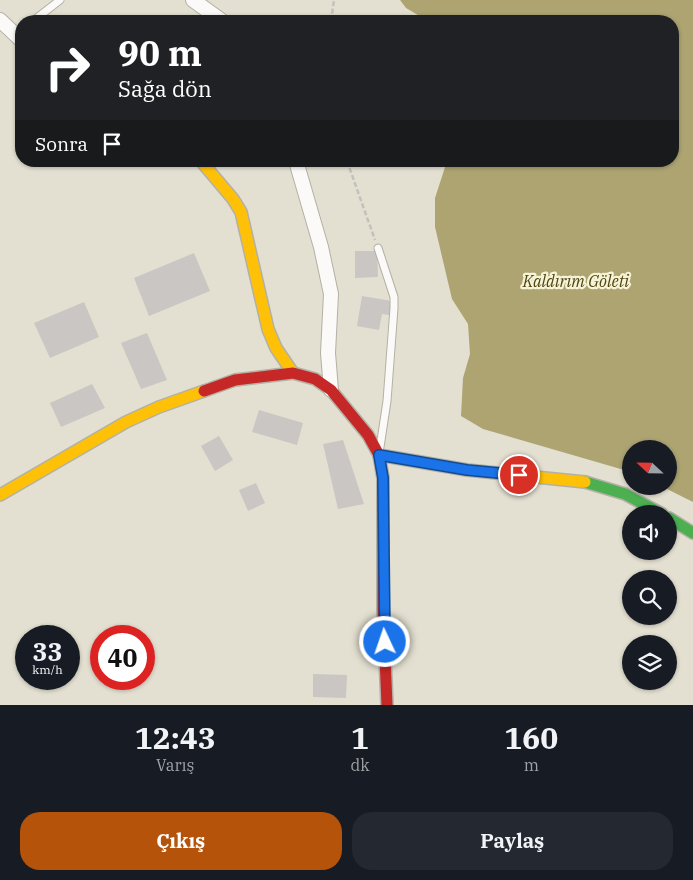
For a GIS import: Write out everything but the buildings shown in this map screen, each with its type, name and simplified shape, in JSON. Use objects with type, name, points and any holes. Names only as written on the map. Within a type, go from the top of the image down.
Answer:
[{"type":"street","points":[[193,0],[214,15]]},
{"type":"street","points":[[0,20],[15,31]]},
{"type":"street","points":[[207,167],[234,199],[241,212],[268,330],[276,348],[293,373]]},
{"type":"street","points":[[298,167],[321,247],[331,294],[328,353],[331,390]]},
{"type":"street","points":[[0,495],[126,422],[159,407],[236,380],[293,373],[315,379],[331,390],[368,435],[379,455],[383,478],[383,609],[388,705]]},
{"type":"street","points":[[379,455],[467,470],[585,482],[632,496],[647,505]]},
{"type":"street","points":[[677,523],[693,533]]},
{"type":"lane","points":[[41,15],[60,0]]},
{"type":"lane","points":[[378,248],[394,297],[387,401],[379,455]]},
{"type":"path","points":[[332,15],[334,0]]},
{"type":"path","points":[[348,167],[378,248]]},
{"type":"water","name":"Kaldırım Göleti","points":[[400,0],[693,0],[693,502],[678,494],[678,440],[622,440],[622,469],[483,429],[461,416],[463,378],[470,354],[468,324],[452,299],[435,227],[435,198],[445,167],[679,167],[679,15],[418,15],[406,8]]},
{"type":"traffic: fast","points":[[585,482],[625,494],[645,505]]},
{"type":"traffic: fast","points":[[677,523],[693,533]]},
{"type":"traffic: slow","points":[[206,167],[233,199],[241,212],[268,329],[276,348],[293,373]]},
{"type":"traffic: slow","points":[[0,495],[126,422],[159,407],[204,391]]},
{"type":"traffic: slow","points":[[379,455],[467,470],[585,482]]},
{"type":"traffic: jam","points":[[204,391],[235,380],[293,373],[315,379],[331,390],[368,435],[379,455],[383,478],[383,609],[387,705]]},
{"type":"route","points":[[385,642],[383,609],[383,478],[379,455],[423,464],[519,475]]}]
